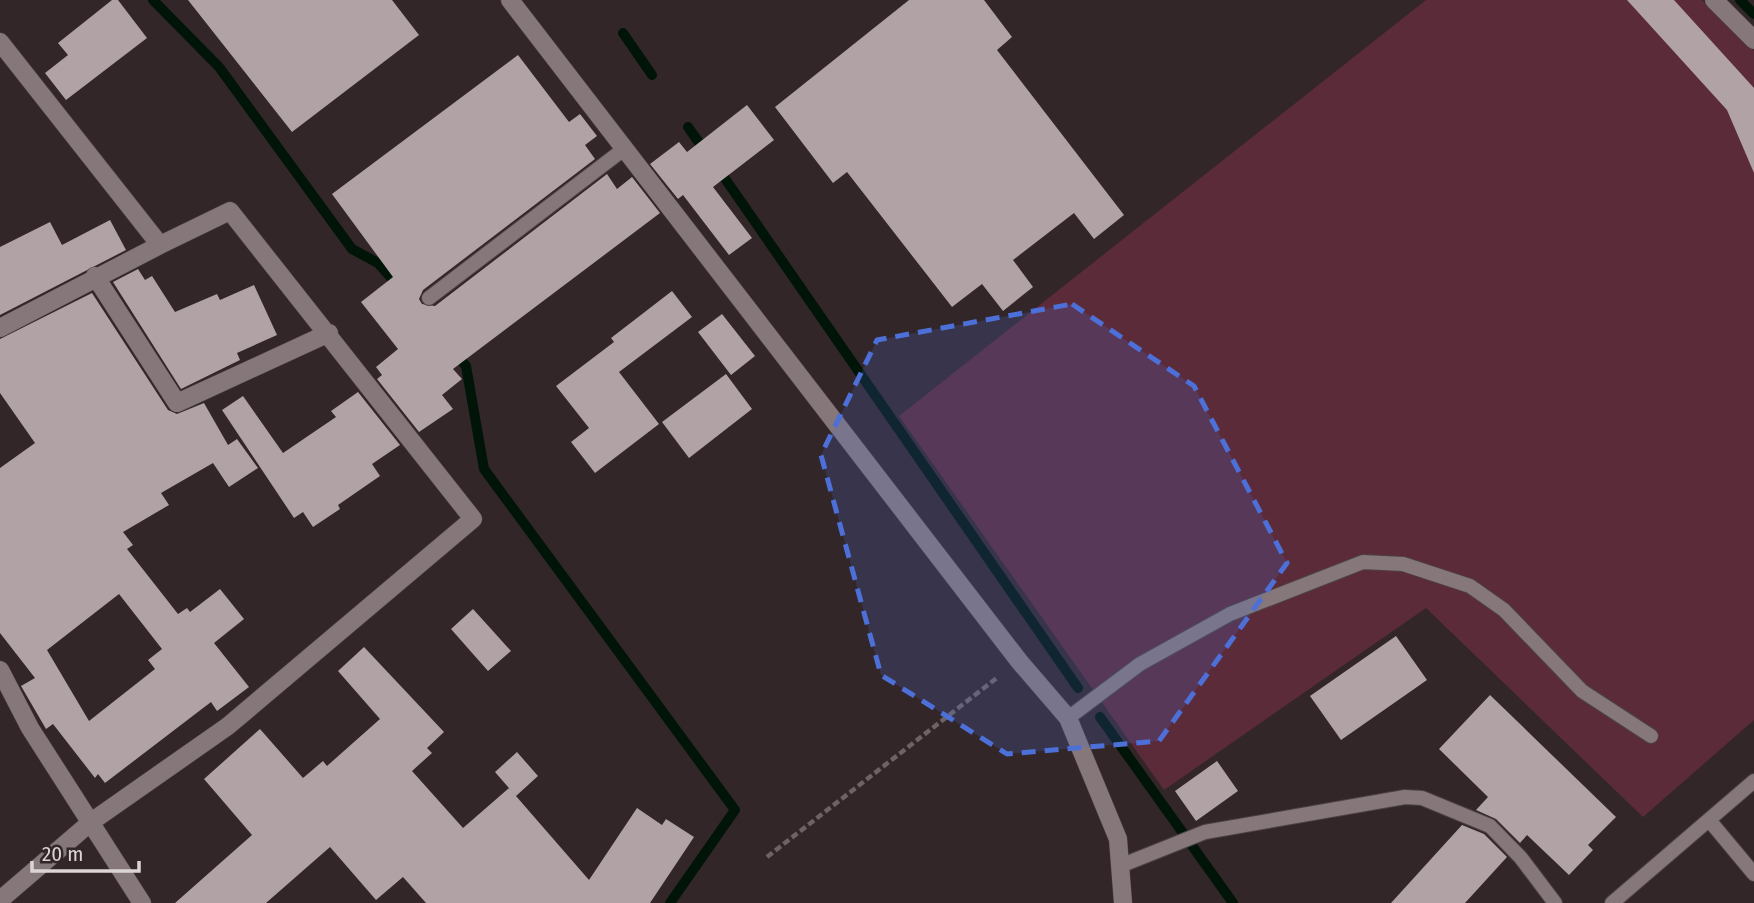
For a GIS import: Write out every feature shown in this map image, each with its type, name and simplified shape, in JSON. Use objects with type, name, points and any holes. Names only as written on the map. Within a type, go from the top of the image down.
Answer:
[{"type":"street","points":[[510,0],[1019,661],[1068,718],[1118,839],[1123,903]]},
{"type":"street","points":[[1714,0],[1754,40]]},
{"type":"street","points":[[0,42],[160,245]]},
{"type":"street","points":[[0,328],[95,276],[230,211],[329,333],[473,519],[228,726],[91,822],[0,900]]},
{"type":"street","points":[[95,276],[177,403],[329,333]]},
{"type":"street","points":[[0,670],[30,728],[142,903]]},
{"type":"lane","points":[[429,298],[624,149]]},
{"type":"lane","points":[[1068,718],[1140,664],[1230,614],[1363,562],[1403,564],[1470,586],[1503,611],[1582,691],[1651,736]]},
{"type":"lane","points":[[1612,903],[1754,781]]},
{"type":"lane","points":[[1120,866],[1205,832],[1405,797],[1422,798],[1490,826],[1521,858],[1555,903]]},
{"type":"lane","points":[[1709,820],[1754,874]]},
{"type":"path","points":[[766,857],[1019,661]]},
{"type":"highlighted area","points":[[1072,304],[1194,386],[1287,563],[1159,741],[1007,754],[881,675],[821,455],[877,340]]},
{"type":"shaded area","points":[[1426,0],[1702,0],[1754,51],[1754,720],[1643,817],[1426,608],[1164,790],[899,416]]},
{"type":"building","points":[[112,0],[118,0],[147,38],[66,100],[45,73],[68,55],[58,43]]},
{"type":"building","points":[[188,0],[392,0],[419,35],[292,132]]},
{"type":"building","points":[[909,0],[984,0],[1012,37],[997,50],[1124,215],[1094,239],[1074,213],[1013,260],[1033,287],[1003,311],[982,284],[952,307],[847,172],[833,183],[775,107]]},
{"type":"building","points":[[1627,0],[1674,0],[1754,88],[1754,173],[1727,110]]},
{"type":"building","points":[[518,55],[569,122],[580,114],[597,136],[585,145],[595,159],[423,290],[419,299],[422,304],[435,306],[607,174],[617,189],[632,177],[660,213],[453,369],[462,379],[442,395],[453,409],[419,432],[377,379],[382,375],[376,367],[398,349],[361,302],[393,277],[332,194]]},
{"type":"building","points":[[747,105],[774,140],[713,187],[752,238],[729,255],[683,195],[678,199],[650,164],[679,142],[687,152]]},
{"type":"building","points":[[110,220],[126,250],[0,315],[0,247],[50,222],[62,245]]},
{"type":"building","points":[[138,269],[145,280],[152,276],[175,312],[217,294],[220,300],[254,285],[277,335],[237,353],[240,360],[181,389],[113,282]]},
{"type":"building","points":[[672,291],[692,317],[619,372],[659,424],[595,473],[571,442],[589,428],[556,386],[614,342],[611,338]]},
{"type":"building","points":[[92,293],[168,410],[177,414],[204,403],[228,445],[237,439],[258,468],[229,487],[213,463],[161,493],[169,505],[123,532],[133,545],[127,549],[178,614],[187,608],[190,612],[220,589],[244,619],[214,643],[249,687],[217,711],[211,702],[105,783],[98,774],[95,778],[53,724],[46,729],[21,686],[35,678],[0,633],[0,468],[35,443],[0,393],[0,339]],"holes":[[[119,594],[162,649],[148,660],[155,669],[89,721],[47,650]]]},
{"type":"building","points":[[722,314],[755,356],[731,375],[698,332]]},
{"type":"building","points":[[726,374],[752,409],[689,458],[662,422]]},
{"type":"building","points":[[358,392],[400,445],[372,464],[380,476],[338,505],[340,509],[313,527],[303,512],[294,518],[222,410],[243,396],[283,453],[336,417],[331,411]]},
{"type":"building","points":[[473,609],[511,651],[488,671],[451,629]]},
{"type":"building","points":[[1396,636],[1427,680],[1341,740],[1310,696]]},
{"type":"building","points":[[364,647],[444,732],[427,748],[432,753],[412,771],[463,828],[509,788],[589,880],[637,808],[662,825],[666,819],[694,837],[650,903],[426,903],[403,877],[376,900],[330,847],[266,903],[175,903],[252,835],[204,779],[260,729],[303,778],[323,761],[327,766],[380,719],[338,671]]},
{"type":"building","points":[[1490,695],[1616,817],[1588,845],[1593,850],[1569,875],[1527,835],[1520,843],[1496,819],[1476,810],[1488,797],[1439,749]]},
{"type":"building","points":[[517,752],[538,776],[516,796],[495,772]]},
{"type":"building","points":[[1217,761],[1238,791],[1196,821],[1175,791]]},
{"type":"building","points":[[1462,825],[1484,834],[1507,857],[1465,903],[1391,903]]},
{"type":"waterway","points":[[153,0],[219,67],[352,249],[378,263],[399,287]]},
{"type":"waterway","points":[[1740,0],[1754,14]]},
{"type":"waterway","points":[[623,33],[652,75]]},
{"type":"waterway","points":[[688,127],[707,154]]},
{"type":"waterway","points":[[717,167],[1078,688]]},
{"type":"waterway","points":[[455,353],[466,366],[484,469],[735,810],[670,903]]},
{"type":"waterway","points":[[1100,717],[1233,903]]}]
